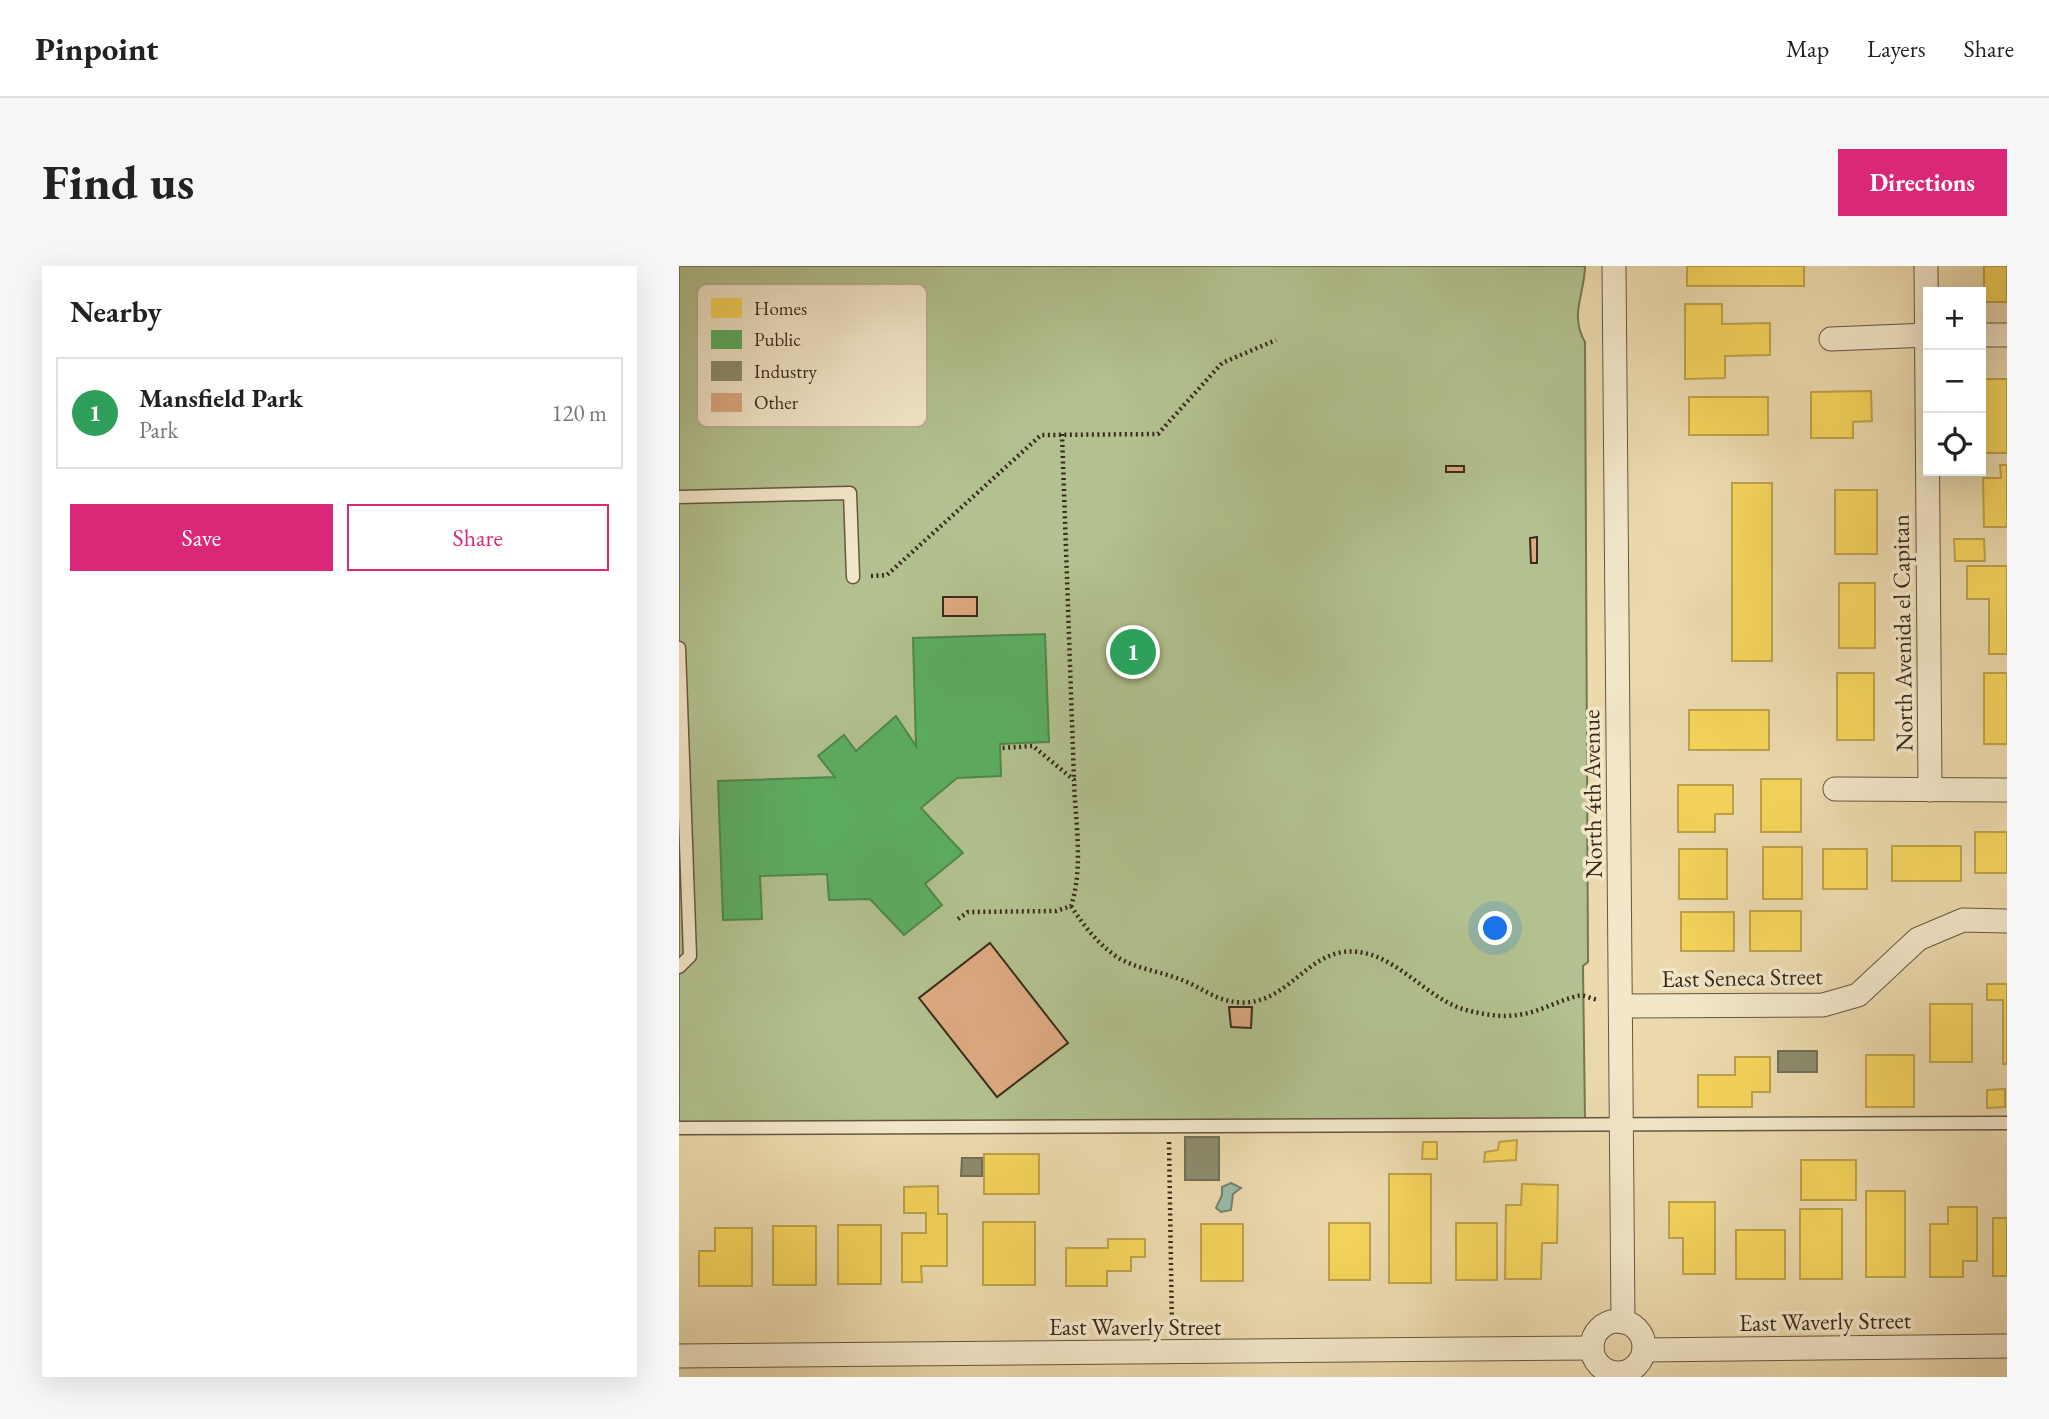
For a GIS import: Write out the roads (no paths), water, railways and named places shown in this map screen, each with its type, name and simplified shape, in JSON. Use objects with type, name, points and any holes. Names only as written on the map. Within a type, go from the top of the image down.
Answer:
[{"type":"street","name":"North 4th Avenue","points":[[1613,266],[1623,1322]]},
{"type":"street","name":"North Avenida el Capitan","points":[[1926,266],[1926,287]]},
{"type":"street","points":[[1831,339],[1923,335]]},
{"type":"street","points":[[1986,335],[2007,335]]},
{"type":"street","name":"North Avenida el Capitan","points":[[1927,350],[1930,790]]},
{"type":"street","points":[[1835,789],[2007,790]]},
{"type":"street","name":"East Seneca Street","points":[[1621,1006],[1823,1005],[1858,995],[1918,939],[1963,920],[2007,920]]},
{"type":"street","points":[[1623,1322],[1640,1334],[1644,1350],[1637,1365],[1620,1375],[1598,1364],[1592,1348],[1593,1339],[1603,1326],[1623,1322]]},
{"type":"street","name":"East Waverly Street","points":[[1644,1350],[2007,1346]]},
{"type":"street","name":"East Waverly Street","points":[[679,1356],[1592,1348]]},
{"type":"lane","points":[[679,497],[851,493],[853,577]]},
{"type":"lane","points":[[679,648],[690,956],[679,967]]},
{"type":"lane","points":[[679,1128],[2007,1123]]},
{"type":"place","name":"Mansfield Park","points":[[1133,652]]}]
